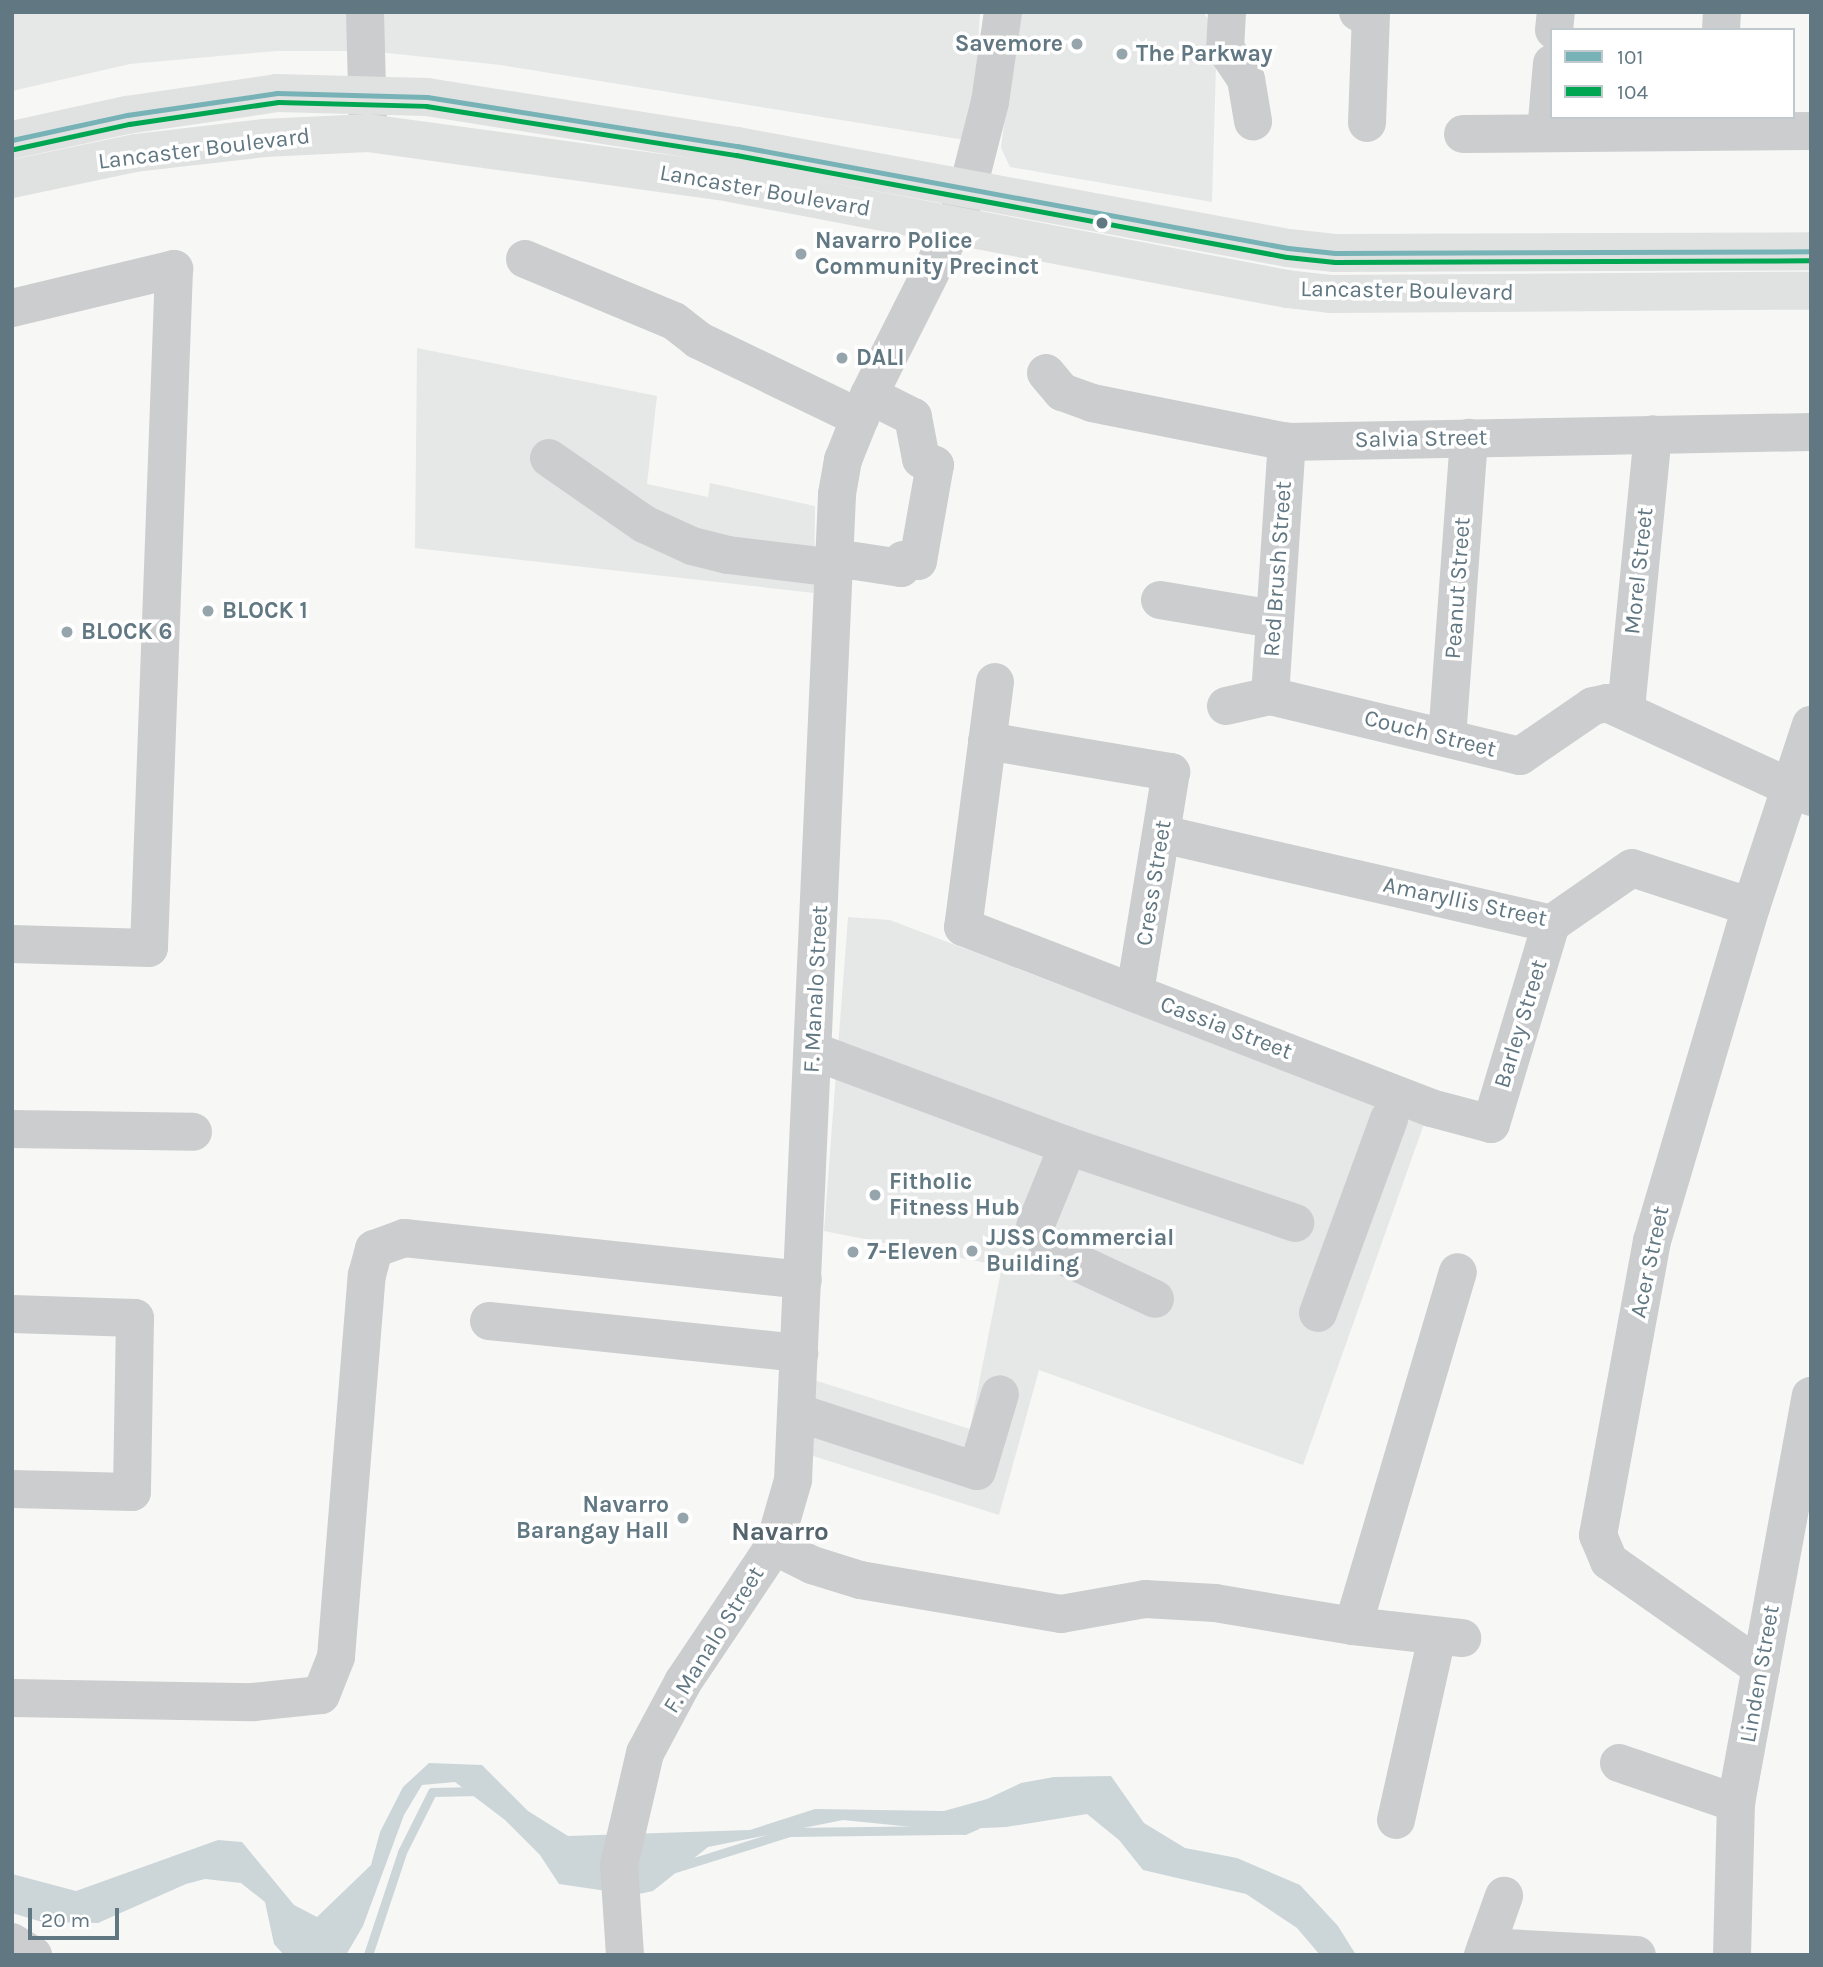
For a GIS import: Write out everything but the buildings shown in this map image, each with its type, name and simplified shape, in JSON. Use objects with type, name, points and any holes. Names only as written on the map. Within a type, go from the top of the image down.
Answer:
[{"type":"main road","name":"Lancaster Boulevard","points":[[12,140],[127,115],[277,93],[369,94],[495,106],[968,188],[1288,248],[1335,253],[1811,251]]},
{"type":"main road","name":"Lancaster Boulevard","points":[[12,179],[135,153],[264,138],[368,133],[731,183],[1330,294],[1811,291]]},
{"type":"street","points":[[365,12],[368,133]]},
{"type":"street","name":"F. Manalo Street","points":[[625,1955],[619,1865],[627,1825],[652,1741],[683,1682],[774,1546],[793,1480],[839,483],[865,406],[954,226],[968,188],[990,102],[1003,12]]},
{"type":"street","points":[[1227,12],[1225,48],[1246,79],[1254,121]]},
{"type":"street","points":[[1364,13],[1367,123]]},
{"type":"street","points":[[1546,132],[1550,86]]},
{"type":"street","points":[[1463,134],[1714,125],[1811,131]]},
{"type":"street","points":[[524,259],[674,321],[698,340],[865,406],[914,416],[921,459],[935,465],[918,561],[903,560],[901,568],[728,555],[692,546],[645,523],[549,458]]},
{"type":"street","points":[[12,308],[174,269],[149,948],[12,944]]},
{"type":"street","name":"Salvia Street","points":[[1046,373],[1062,392],[1092,403],[1287,442],[1811,432]]},
{"type":"street","name":"Morel Street","points":[[1626,709],[1653,434]]},
{"type":"street","name":"Peanut Street","points":[[1447,738],[1469,438]]},
{"type":"street","name":"Red Brush Street","points":[[1270,696],[1287,442]]},
{"type":"street","points":[[1160,600],[1274,619]]},
{"type":"street","points":[[987,741],[995,682]]},
{"type":"street","name":"Couch Street","points":[[1226,706],[1270,696],[1520,756],[1593,706],[1607,703],[1626,709],[1801,794]]},
{"type":"street","name":"Acer Street","points":[[1761,1668],[1609,1561],[1598,1535],[1652,1241],[1751,907],[1801,794],[1811,725]]},
{"type":"street","name":"Cress Street","points":[[987,741],[1171,772],[1135,993]]},
{"type":"street","name":"Cassia Street","points":[[987,741],[963,928],[1431,1108],[1491,1124]]},
{"type":"street","name":"Amaryllis Street","points":[[1162,834],[1551,924],[1632,868],[1751,907]]},
{"type":"street","name":"Barley Street","points":[[1491,1124],[1551,924]]},
{"type":"street","points":[[813,1051],[1068,1146],[1295,1223]]},
{"type":"street","points":[[1318,1313],[1389,1119]]},
{"type":"street","points":[[12,1129],[193,1132]]},
{"type":"street","points":[[1068,1146],[1042,1238],[1154,1299]]},
{"type":"street","points":[[12,1698],[253,1702],[321,1695],[336,1657],[367,1275],[374,1250],[404,1238],[803,1280]]},
{"type":"street","points":[[1353,1626],[1458,1272]]},
{"type":"street","points":[[12,1314],[135,1318],[132,1492],[12,1489]]},
{"type":"street","points":[[489,1321],[799,1353]]},
{"type":"street","points":[[796,1412],[977,1471],[1000,1394]]},
{"type":"street","name":"Linden Street","points":[[1732,1955],[1737,1803],[1811,1396]]},
{"type":"street","points":[[774,1546],[812,1565],[860,1580],[1061,1614],[1145,1599],[1215,1603],[1353,1626],[1450,1638],[1396,1820]]},
{"type":"street","points":[[1619,1763],[1737,1803]]},
{"type":"street","points":[[1504,1896],[1485,1951],[1637,1955]]},
{"type":"street","points":[[12,1942],[33,1955]]},
{"type":"shaded area","points":[[12,12],[980,12],[975,93],[965,140],[501,65],[368,51],[277,51],[130,64],[12,91]]},
{"type":"shaded area","name":"The Parkway","points":[[1018,12],[1203,12],[1217,32],[1212,202],[1010,167],[1001,148]]},
{"type":"shaded area","points":[[417,348],[657,396],[647,484],[708,497],[710,483],[815,506],[814,593],[415,548]]},
{"type":"shaded area","points":[[848,917],[890,920],[1424,1124],[1303,1465],[1039,1370],[999,1515],[810,1455],[814,1380],[970,1429],[1002,1266],[824,1231]]},
{"type":"shaded area","points":[[429,1763],[482,1765],[528,1811],[568,1836],[750,1830],[815,1809],[944,1811],[987,1799],[1021,1783],[1054,1777],[1111,1776],[1144,1823],[1185,1848],[1237,1858],[1300,1885],[1338,1926],[1356,1955],[1320,1955],[1297,1928],[1246,1894],[1143,1870],[1119,1840],[1087,1814],[1006,1827],[942,1830],[843,1820],[708,1847],[653,1891],[634,1895],[559,1884],[540,1855],[505,1820],[455,1782],[422,1785],[404,1815],[363,1926],[346,1955],[284,1955],[274,1944],[265,1902],[241,1883],[205,1879],[186,1884],[98,1923],[42,1922],[12,1913],[12,1874],[76,1891],[218,1840],[242,1842],[294,1905],[317,1917],[371,1865],[380,1832],[403,1787]]},
{"type":"waterway","points":[[368,1955],[402,1852],[432,1792],[479,1791]]},
{"type":"waterway","points":[[675,1868],[790,1832],[964,1830],[976,1825]]},
{"type":"transit line","name":"101","points":[[12,140],[127,115],[277,93],[427,97],[737,146],[1288,248],[1335,253],[1811,251]]},
{"type":"transit line","name":"104","points":[[14,149],[129,124],[278,102],[426,106],[736,155],[1287,257],[1335,262],[1811,260]]},
{"type":"place","name":"Savemore","points":[[1077,44]]},
{"type":"place","name":"The Parkway","points":[[1122,54]]},
{"type":"place","name":"Navarro Police Community Precinct","points":[[801,254]]},
{"type":"place","name":"DALI","points":[[842,358]]},
{"type":"place","name":"BLOCK 1","points":[[208,611]]},
{"type":"place","name":"BLOCK 6","points":[[67,632]]},
{"type":"place","name":"Fitholic Fitness Hub","points":[[875,1195]]},
{"type":"place","name":"JJSS Commercial Building","points":[[972,1251]]},
{"type":"place","name":"7-Eleven","points":[[853,1252]]},
{"type":"place","name":"Navarro Barangay Hall","points":[[683,1518]]},
{"type":"district","name":"Navarro","points":[[780,1532]]}]
